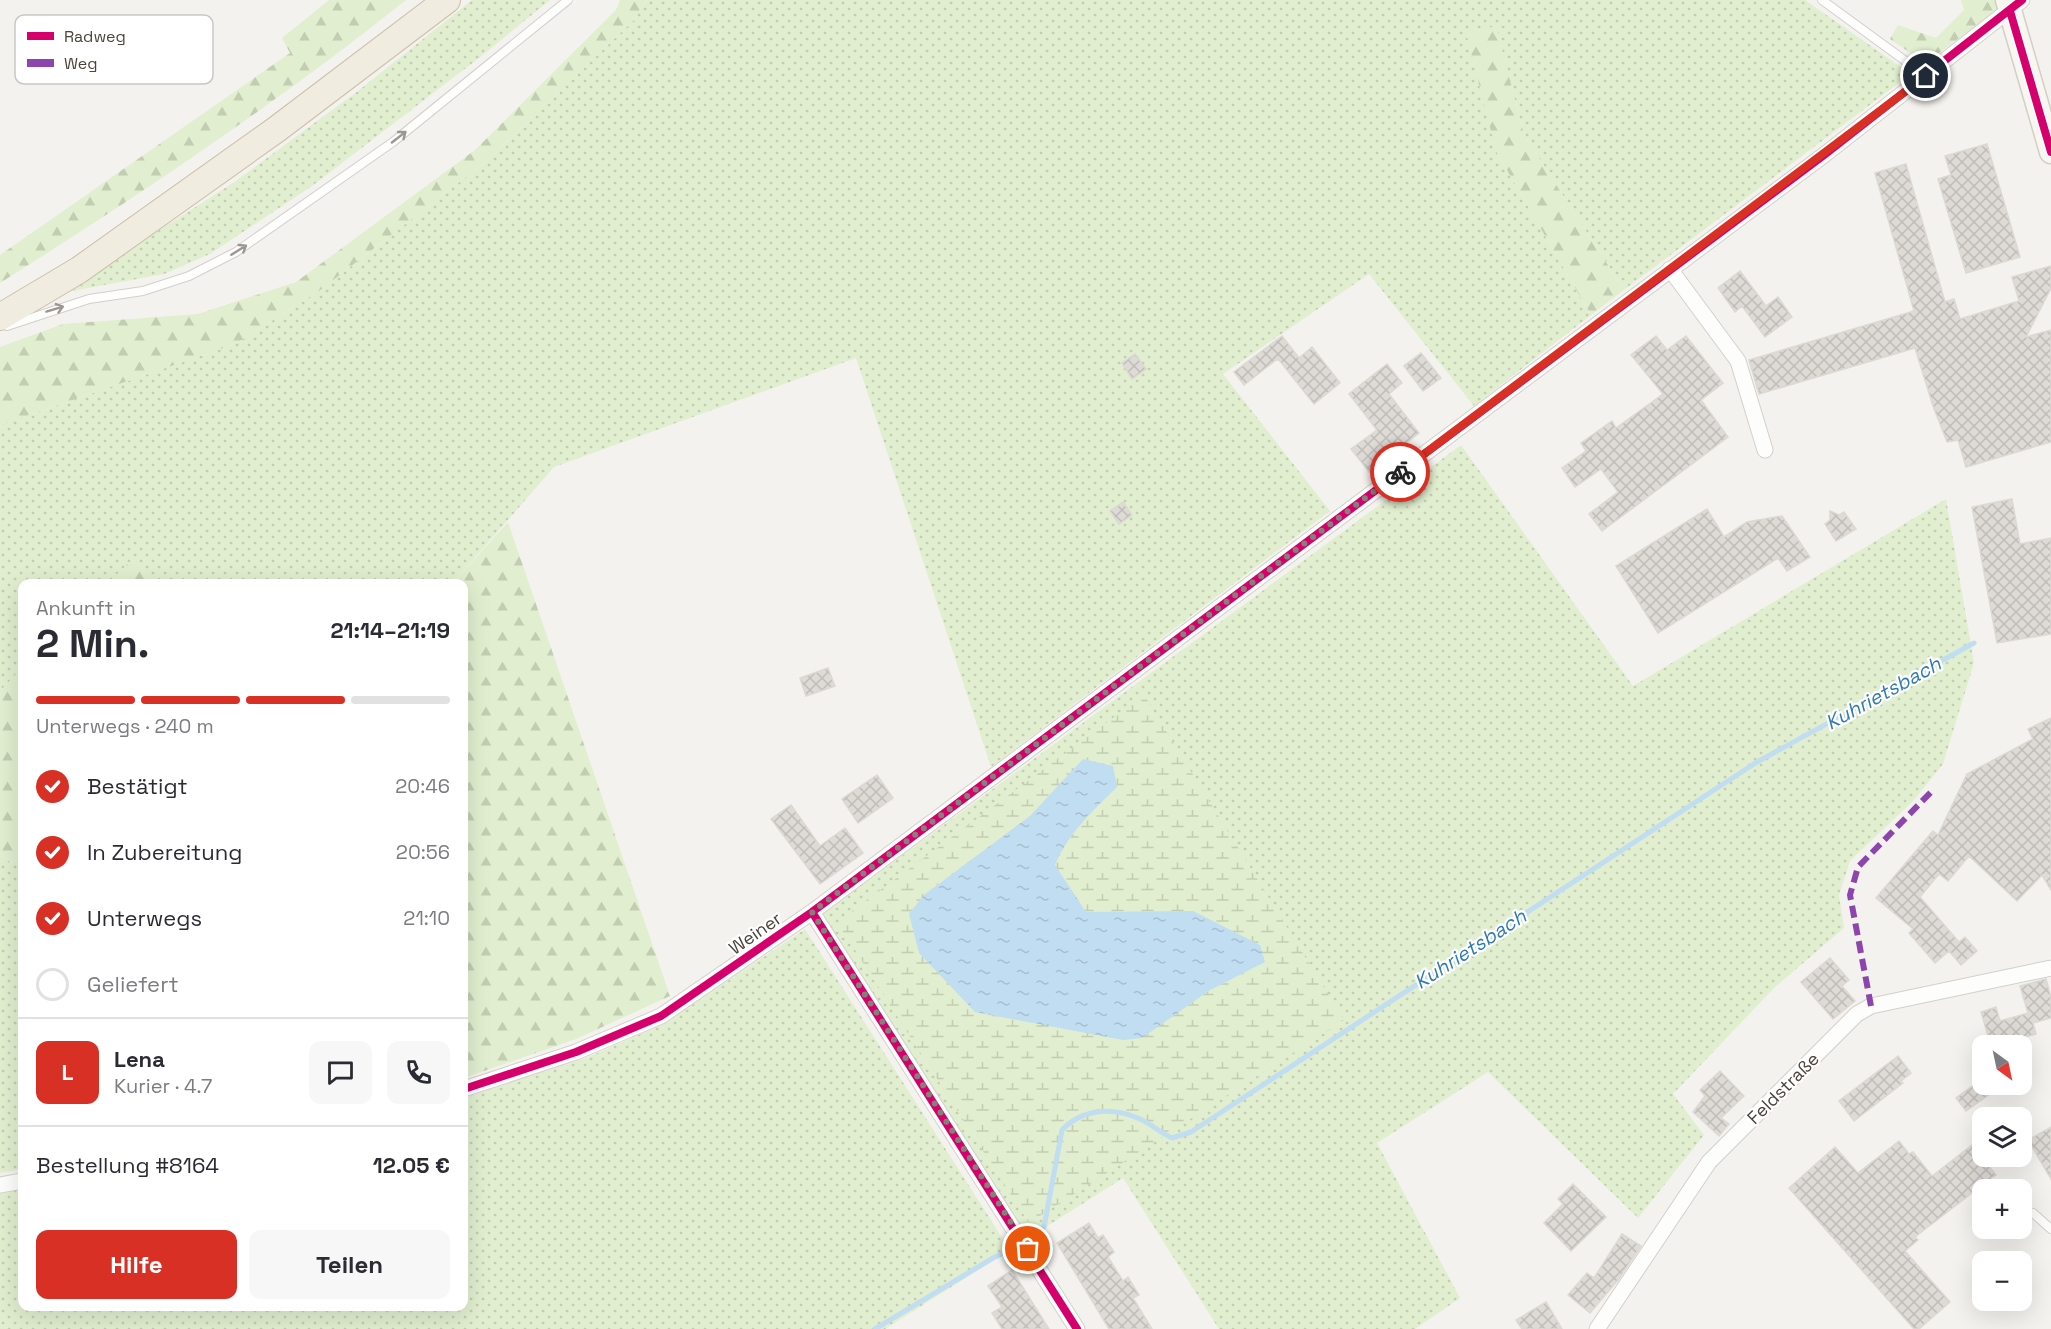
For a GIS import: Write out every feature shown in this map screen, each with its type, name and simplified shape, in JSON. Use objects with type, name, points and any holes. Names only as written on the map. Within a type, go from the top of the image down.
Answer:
[{"type":"highway","points":[[0,317],[89,263],[278,129],[447,0]]},
{"type":"main road","points":[[2013,4],[2051,152]]},
{"type":"street","name":"Weiner","points":[[468,1088],[576,1052],[661,1016],[812,912],[1926,76],[2013,4]]},
{"type":"street","points":[[1670,269],[1738,361],[1765,450]]},
{"type":"street","points":[[812,912],[1077,1329]]},
{"type":"street","name":"Feldstraße","points":[[1597,1329],[1709,1162],[1857,1014],[1871,1006],[2051,968]]},
{"type":"street","points":[[0,1185],[18,1182]]},
{"type":"lane","points":[[0,328],[89,299],[143,291],[189,276],[236,252],[393,142],[568,0]]},
{"type":"lane","points":[[1822,0],[1926,76]]},
{"type":"lane","points":[[2032,1213],[2051,1229]]},
{"type":"green space","points":[[329,0],[406,0],[258,112],[0,283],[0,255],[290,53],[282,38]]},
{"type":"green space","points":[[472,0],[550,0],[479,58],[312,186],[210,254],[164,274],[61,293],[233,183],[358,91]]},
{"type":"green space","points":[[620,0],[646,0],[634,20],[489,159],[319,291],[235,344],[0,425],[0,347],[63,324],[198,314],[296,282],[475,150],[616,10]]},
{"type":"green space","points":[[646,0],[1805,0],[1911,74],[1624,290],[1524,135],[1496,27],[1496,151],[1591,315],[1474,406],[1369,274],[1223,374],[1330,511],[991,767],[856,358],[554,467],[456,579],[152,579],[132,560],[112,579],[18,579],[18,672],[0,691],[0,425],[235,344],[319,291],[489,159],[634,20]]},
{"type":"green space","points":[[1961,0],[1997,0],[1999,9],[1925,63],[1890,39],[1898,25],[1936,38],[1964,10]]},
{"type":"green space","points":[[1496,26],[1524,135],[1624,290],[1591,315],[1496,151],[1466,33]]},
{"type":"green space","points":[[1461,445],[1633,686],[1946,499],[1974,663],[1943,764],[1914,800],[1850,861],[1839,895],[1844,928],[1774,988],[1673,1094],[1704,1135],[1638,1218],[1488,1072],[1377,1143],[1460,1298],[1415,1329],[1219,1329],[1123,1178],[1027,1239],[820,916]]},
{"type":"green space","points":[[508,522],[670,996],[576,1039],[468,1077],[468,579],[457,579]]},
{"type":"green space","points":[[132,560],[152,579],[112,579]]},
{"type":"green space","points":[[18,672],[18,856],[12,863],[0,855],[0,691]]},
{"type":"green space","points":[[1144,695],[1344,1020],[1029,1223],[837,922]],"holes":[[[1083,760],[1117,787],[1074,833],[1055,866],[1086,912],[1193,911],[1264,962],[1210,990],[1142,1038],[909,914],[924,895],[1030,816]]]},
{"type":"green space","points":[[0,855],[12,863],[18,856],[18,1170],[0,1173]]},
{"type":"green space","points":[[805,929],[1010,1250],[885,1329],[0,1329],[0,1189],[18,1186],[18,1311],[468,1311],[468,1097],[586,1058],[664,1024]]},
{"type":"water","points":[[1083,759],[1113,766],[1117,787],[1066,843],[1055,865],[1086,912],[1193,911],[1260,945],[1265,962],[1210,990],[1142,1038],[1123,1040],[975,1012],[919,953],[909,914],[924,895],[1030,816]]},
{"type":"building","points":[[1987,144],[2020,257],[1966,273],[1938,179],[1951,175],[1945,156]]},
{"type":"building","points":[[1906,164],[1945,302],[1954,299],[1960,319],[2019,301],[2012,277],[2051,266],[2051,288],[2026,337],[2051,330],[2051,442],[1966,467],[1958,440],[1947,442],[1915,348],[1759,394],[1749,360],[1914,311],[1875,173]]},
{"type":"building","points":[[1740,271],[1766,306],[1778,297],[1792,317],[1765,337],[1742,306],[1735,312],[1718,288]]},
{"type":"building","points":[[1282,336],[1299,358],[1312,347],[1340,383],[1314,404],[1279,360],[1244,385],[1234,372]]},
{"type":"building","points":[[1656,336],[1667,350],[1686,336],[1723,383],[1701,400],[1728,437],[1602,531],[1589,514],[1618,492],[1601,469],[1575,487],[1562,468],[1586,451],[1581,443],[1612,421],[1616,428],[1663,394],[1631,355]]},
{"type":"building","points":[[1421,353],[1441,378],[1423,391],[1404,366]]},
{"type":"building","points":[[1135,354],[1146,369],[1132,379],[1122,363]]},
{"type":"building","points":[[1387,364],[1402,383],[1389,394],[1419,433],[1369,472],[1351,449],[1377,430],[1349,394]]},
{"type":"building","points":[[2012,499],[2020,544],[2051,538],[2051,634],[1997,643],[1972,507]]},
{"type":"building","points":[[1123,502],[1132,515],[1119,524],[1110,511]]},
{"type":"building","points":[[1707,509],[1724,537],[1747,522],[1782,516],[1810,557],[1787,571],[1778,558],[1658,633],[1616,566]]},
{"type":"building","points":[[1830,511],[1839,515],[1844,512],[1856,529],[1836,541],[1825,524],[1830,520]]},
{"type":"building","points":[[828,668],[835,686],[806,696],[800,678]]},
{"type":"building","points":[[2051,718],[2051,890],[2042,875],[2017,901],[1969,856],[1948,881],[1939,874],[1920,897],[1959,942],[1965,937],[1977,951],[1961,965],[1949,951],[1935,963],[1909,933],[1913,929],[1876,898],[1933,831],[1938,835],[1967,774],[2033,739],[2028,729]]},
{"type":"building","points":[[877,775],[893,798],[858,823],[842,799]]},
{"type":"building","points":[[791,805],[820,846],[845,828],[863,853],[820,884],[771,819]]},
{"type":"building","points":[[1830,958],[1849,980],[1842,986],[1855,1001],[1833,1019],[1801,982]]},
{"type":"building","points":[[2046,979],[2051,997],[2051,1018],[2033,1023],[2036,1034],[2032,1035],[1988,1035],[1981,1012],[1996,1007],[2000,1021],[2028,1013],[2020,986]]},
{"type":"building","points":[[1898,1056],[1911,1073],[1901,1081],[1903,1083],[1854,1121],[1839,1101]]},
{"type":"building","points":[[1720,1071],[1744,1096],[1721,1118],[1729,1124],[1719,1136],[1693,1112],[1705,1096],[1700,1090]]},
{"type":"building","points":[[1972,1086],[1972,1095],[1989,1095],[1966,1111],[1956,1098]]},
{"type":"building","points":[[2051,1127],[2051,1179],[2032,1147],[2032,1138]]},
{"type":"building","points":[[1899,1141],[1909,1154],[1913,1152],[1932,1176],[1972,1145],[1972,1167],[1990,1167],[1996,1175],[1991,1179],[1972,1179],[1972,1193],[1915,1237],[1918,1240],[1905,1251],[1950,1302],[1919,1329],[1914,1329],[1789,1188],[1835,1147],[1858,1173]]},
{"type":"building","points":[[1573,1184],[1606,1217],[1571,1251],[1544,1223],[1563,1204],[1558,1199]]},
{"type":"building","points":[[1089,1223],[1098,1238],[1103,1235],[1114,1252],[1108,1257],[1123,1281],[1128,1277],[1139,1295],[1133,1298],[1152,1329],[1109,1329],[1057,1243]]},
{"type":"building","points":[[1622,1234],[1641,1246],[1618,1280],[1590,1313],[1568,1295],[1587,1273],[1594,1278]]},
{"type":"building","points":[[1012,1270],[1049,1329],[1002,1329],[992,1313],[1002,1307],[988,1286]]},
{"type":"building","points":[[1546,1302],[1562,1329],[1522,1329],[1516,1320]]},
{"type":"waterway","name":"Kuhrietsbach","points":[[1032,1236],[1044,1227],[1062,1130],[1079,1117],[1109,1111],[1140,1119],[1172,1138],[1191,1132],[1757,762],[1974,643]]},
{"type":"waterway","name":"Kuhrietsbach","points":[[875,1329],[993,1258],[1016,1247]]},
{"type":"marked path","points":[[1871,1006],[1850,895],[1858,867],[1931,792]]},
{"type":"cycle path","points":[[468,1088],[576,1052],[661,1016],[812,912],[1824,155],[2022,0]]},
{"type":"cycle path","points":[[2010,11],[2051,152]]},
{"type":"cycle path","points":[[812,912],[1077,1329]]},
{"type":"way so far","points":[[1028,1249],[812,912],[1400,472]]},
{"type":"route","points":[[1400,472],[1926,76]]}]
